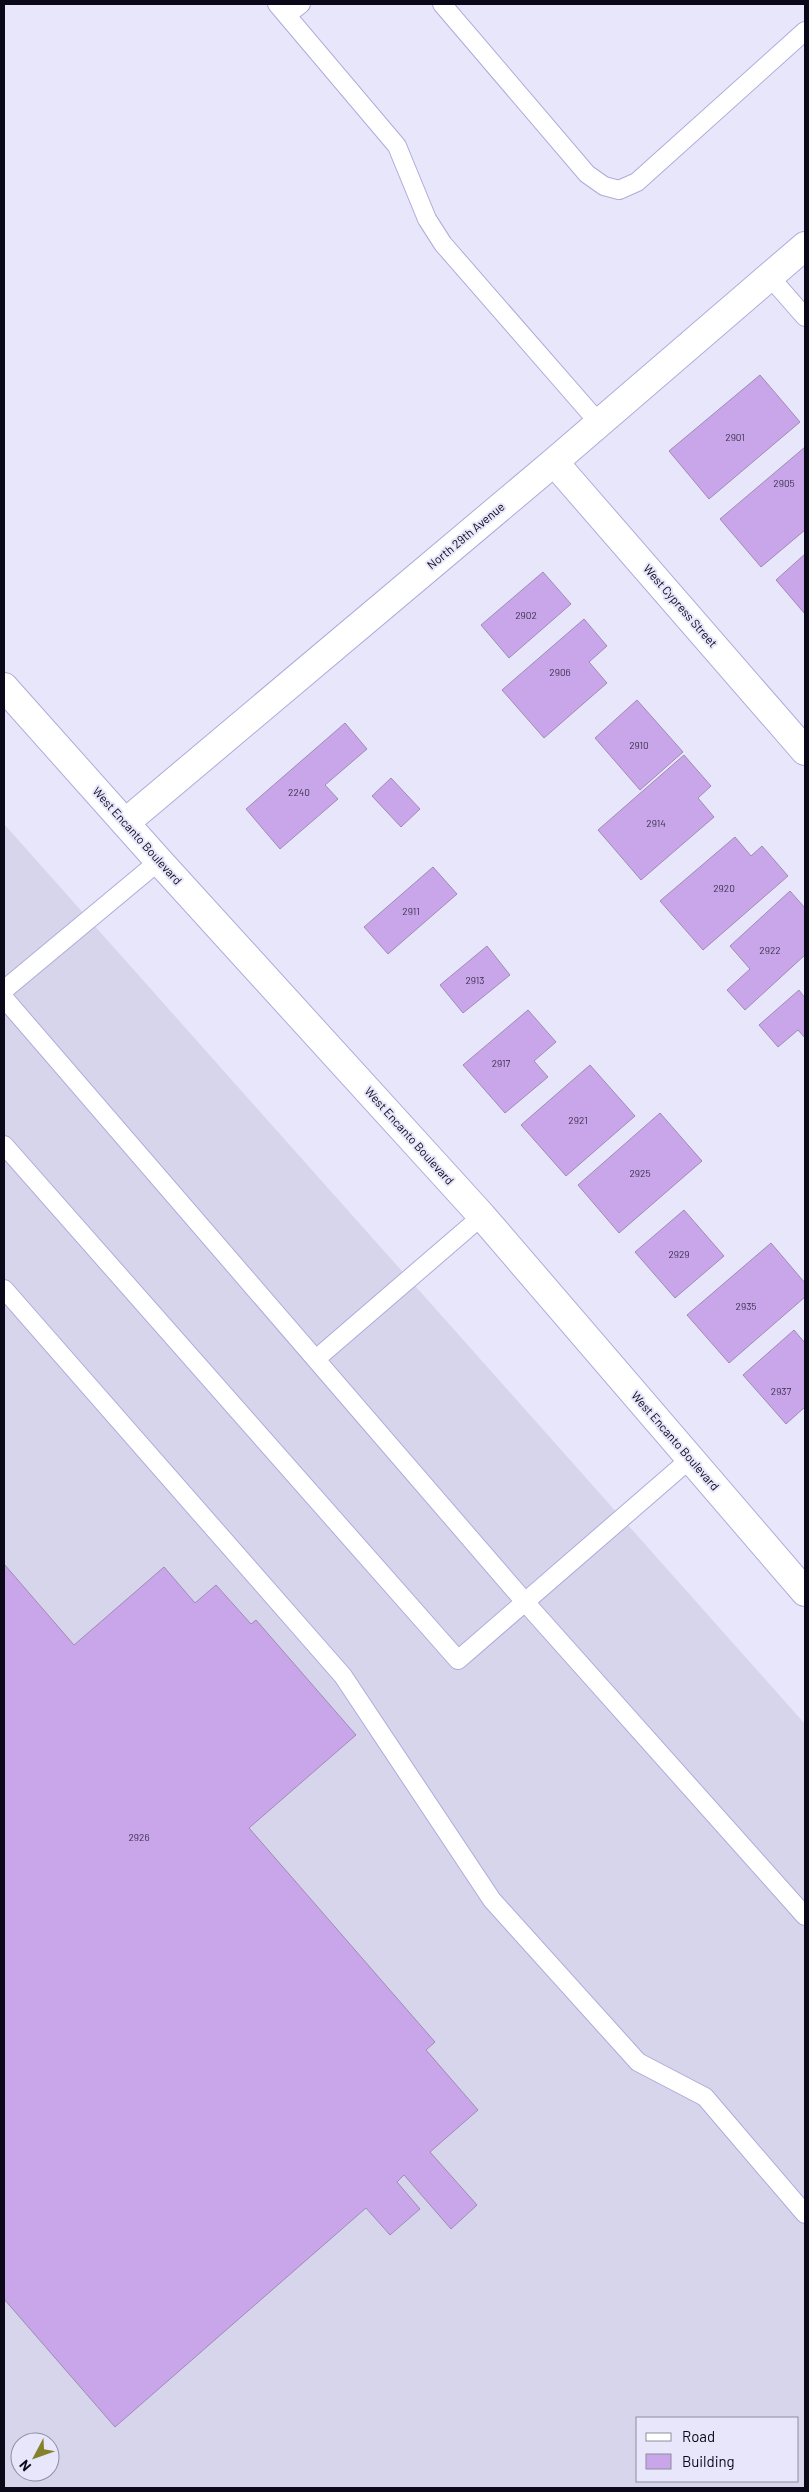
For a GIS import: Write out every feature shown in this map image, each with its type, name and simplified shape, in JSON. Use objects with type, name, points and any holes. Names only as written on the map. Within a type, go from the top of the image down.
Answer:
[{"type":"street","name":"North 29th Avenue","points":[[125,823],[554,462],[805,246]]},
{"type":"street","name":"West Cypress Street","points":[[554,462],[805,751]]},
{"type":"street","name":"West Encanto Boulevard","points":[[4,687],[159,861],[482,1216],[805,1592]]},
{"type":"lane","points":[[301,4],[282,10],[398,146],[427,219],[443,244],[599,423]]},
{"type":"lane","points":[[442,4],[587,174],[604,186],[619,190],[637,182],[805,31]]},
{"type":"lane","points":[[770,277],[805,317]]},
{"type":"lane","points":[[4,990],[159,861]]},
{"type":"lane","points":[[4,998],[525,1602],[805,1916]]},
{"type":"lane","points":[[4,1146],[458,1660],[690,1459]]},
{"type":"lane","points":[[316,1359],[482,1216]]},
{"type":"lane","points":[[4,1289],[343,1676],[492,1900],[638,2062],[705,2098],[805,2214]]},
{"type":"shaded area","points":[[4,824],[805,1724],[805,2488],[4,2488]]},
{"type":"building","points":[[760,375],[800,422],[709,499],[669,451]]},
{"type":"building","points":[[805,447],[805,530],[761,567],[720,519]]},
{"type":"building","points":[[805,554],[805,614],[776,580]]},
{"type":"building","points":[[543,572],[571,604],[509,658],[481,625]]},
{"type":"building","points":[[584,619],[607,646],[589,662],[607,683],[544,738],[502,690]]},
{"type":"building","points":[[637,700],[683,752],[640,790],[595,738]]},
{"type":"building","points":[[345,723],[367,749],[325,785],[338,799],[280,849],[246,809]]},
{"type":"building","points":[[684,755],[711,786],[698,798],[714,817],[641,880],[598,830]]},
{"type":"building","points":[[391,778],[420,809],[401,827],[372,796]]},
{"type":"building","points":[[735,837],[751,856],[762,846],[788,876],[703,950],[660,901]]},
{"type":"building","points":[[433,867],[457,894],[388,954],[364,927]]},
{"type":"building","points":[[790,891],[805,908],[805,955],[745,1010],[727,990],[750,969],[730,946]]},
{"type":"building","points":[[487,946],[510,975],[463,1013],[440,985]]},
{"type":"building","points":[[799,990],[805,998],[805,1038],[798,1030],[778,1047],[759,1025]]},
{"type":"building","points":[[528,1010],[556,1042],[534,1061],[548,1077],[505,1113],[463,1065]]},
{"type":"building","points":[[590,1065],[635,1116],[566,1176],[521,1125]]},
{"type":"building","points":[[660,1113],[702,1161],[619,1233],[578,1185]]},
{"type":"building","points":[[684,1210],[724,1256],[675,1298],[635,1252]]},
{"type":"building","points":[[771,1243],[805,1283],[805,1297],[729,1363],[687,1315]]},
{"type":"building","points":[[794,1330],[805,1343],[805,1407],[786,1424],[743,1375]]},
{"type":"building","points":[[4,1564],[74,1645],[164,1567],[195,1603],[216,1585],[251,1624],[256,1620],[356,1735],[249,1828],[435,2042],[426,2050],[478,2110],[430,2152],[477,2205],[451,2229],[404,2175],[397,2182],[420,2209],[390,2235],[366,2208],[115,2427],[4,2299]]}]
